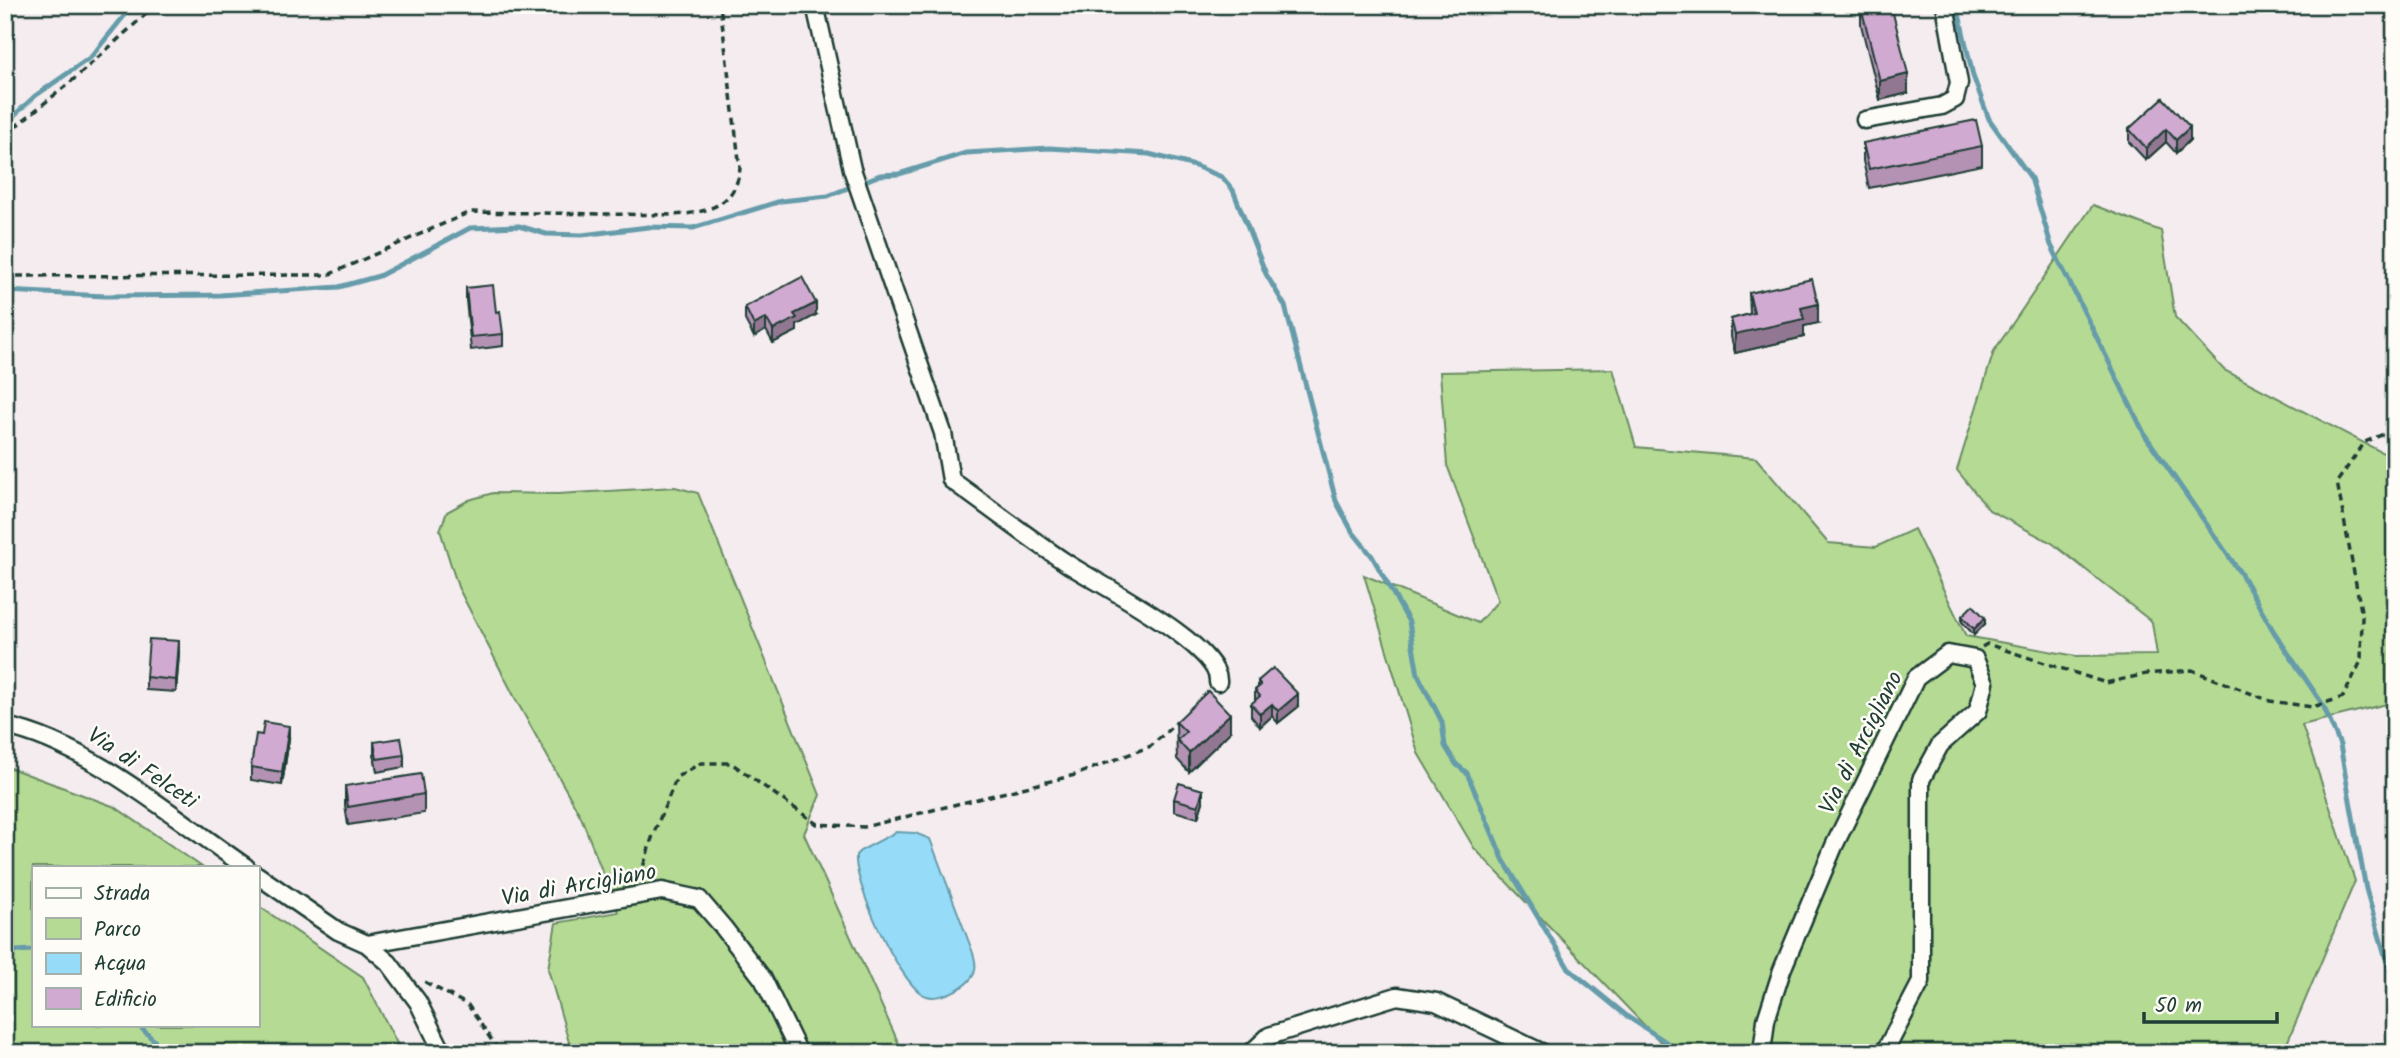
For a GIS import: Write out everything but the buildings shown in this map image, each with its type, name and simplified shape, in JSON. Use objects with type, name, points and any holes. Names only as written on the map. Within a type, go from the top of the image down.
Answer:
[{"type":"street","points":[[815,5],[852,169],[943,433],[951,480],[1067,564],[1171,626],[1216,670],[1218,682]]},
{"type":"street","points":[[1865,120],[1941,106],[1955,99],[1958,83],[1944,5]]},
{"type":"street","name":"Via di Arcigliano","points":[[1762,1053],[1766,1020],[1782,970],[1834,846],[1916,678],[1948,654],[1966,657]]},
{"type":"street","points":[[1884,1053],[1921,982],[1921,780],[1940,745],[1978,711],[1985,683],[1975,659],[1966,657]]},
{"type":"street","name":"Via di Felceti","points":[[5,726],[47,738],[83,755],[245,866]]},
{"type":"street","points":[[259,876],[338,930],[367,944],[406,983],[443,1053]]},
{"type":"street","name":"Via di Arcigliano","points":[[367,944],[662,891],[699,899],[763,979],[799,1053]]},
{"type":"street","points":[[1251,1053],[1269,1037],[1397,996],[1436,1002],[1543,1053]]},
{"type":"path","points":[[5,135],[73,80],[156,5]]},
{"type":"path","points":[[5,276],[328,275],[470,212],[673,215],[705,211],[730,197],[737,187],[740,168],[720,5]]},
{"type":"path","points":[[1966,657],[1987,644],[2106,683],[2146,674],[2192,670],[2270,701],[2313,708],[2343,696],[2361,661],[2362,616],[2337,482],[2365,442],[2395,429]]},
{"type":"path","points":[[635,896],[653,835],[677,777],[701,763],[731,763],[817,824],[864,827],[1075,775],[1151,747],[1189,711]]},
{"type":"path","points":[[420,979],[468,1004],[500,1053]]},
{"type":"green space","points":[[2093,205],[2161,231],[2175,317],[2224,370],[2395,459],[2395,702],[2302,725],[2355,881],[2283,1053],[1671,1053],[1474,848],[1418,753],[1364,575],[1478,623],[1498,601],[1447,465],[1440,372],[1613,369],[1636,447],[1756,458],[1828,543],[1876,547],[1914,529],[1966,636],[2076,656],[2157,655],[2152,622],[2052,543],[1989,510],[1957,470],[1994,351]]},
{"type":"green space","points":[[675,487],[698,493],[820,795],[804,834],[903,1053],[572,1053],[548,969],[556,923],[618,912],[581,817],[458,587],[440,530],[447,512],[469,500],[493,493],[558,494]]},
{"type":"green space","points":[[5,766],[115,807],[201,866],[32,866],[32,1026],[259,1026],[259,906],[363,977],[402,1053],[5,1053]]},
{"type":"water","points":[[896,832],[915,833],[930,839],[973,953],[974,974],[951,993],[928,996],[912,985],[890,951],[869,907],[857,868],[856,855]]},
{"type":"waterway","points":[[5,124],[35,96],[91,57],[133,5]]},
{"type":"waterway","points":[[1957,5],[1973,76],[1989,119],[2031,178],[2051,245],[2145,435],[2241,574],[2274,632],[2323,705],[2340,745],[2366,889],[2393,983]]},
{"type":"waterway","points":[[5,291],[105,296],[220,295],[339,287],[379,276],[470,228],[519,226],[546,234],[582,235],[648,227],[693,228],[781,201],[828,196],[880,175],[899,174],[966,153],[1049,148],[1149,154],[1195,166],[1222,177],[1233,190],[1266,274],[1285,306],[1336,501],[1352,531],[1372,556],[1409,622],[1418,675],[1442,722],[1445,746],[1456,764],[1467,773],[1503,859],[1569,969],[1628,1017],[1683,1053]]},
{"type":"waterway","points":[[5,959],[15,951],[32,950]]},
{"type":"waterway","points":[[139,1026],[167,1053]]}]
